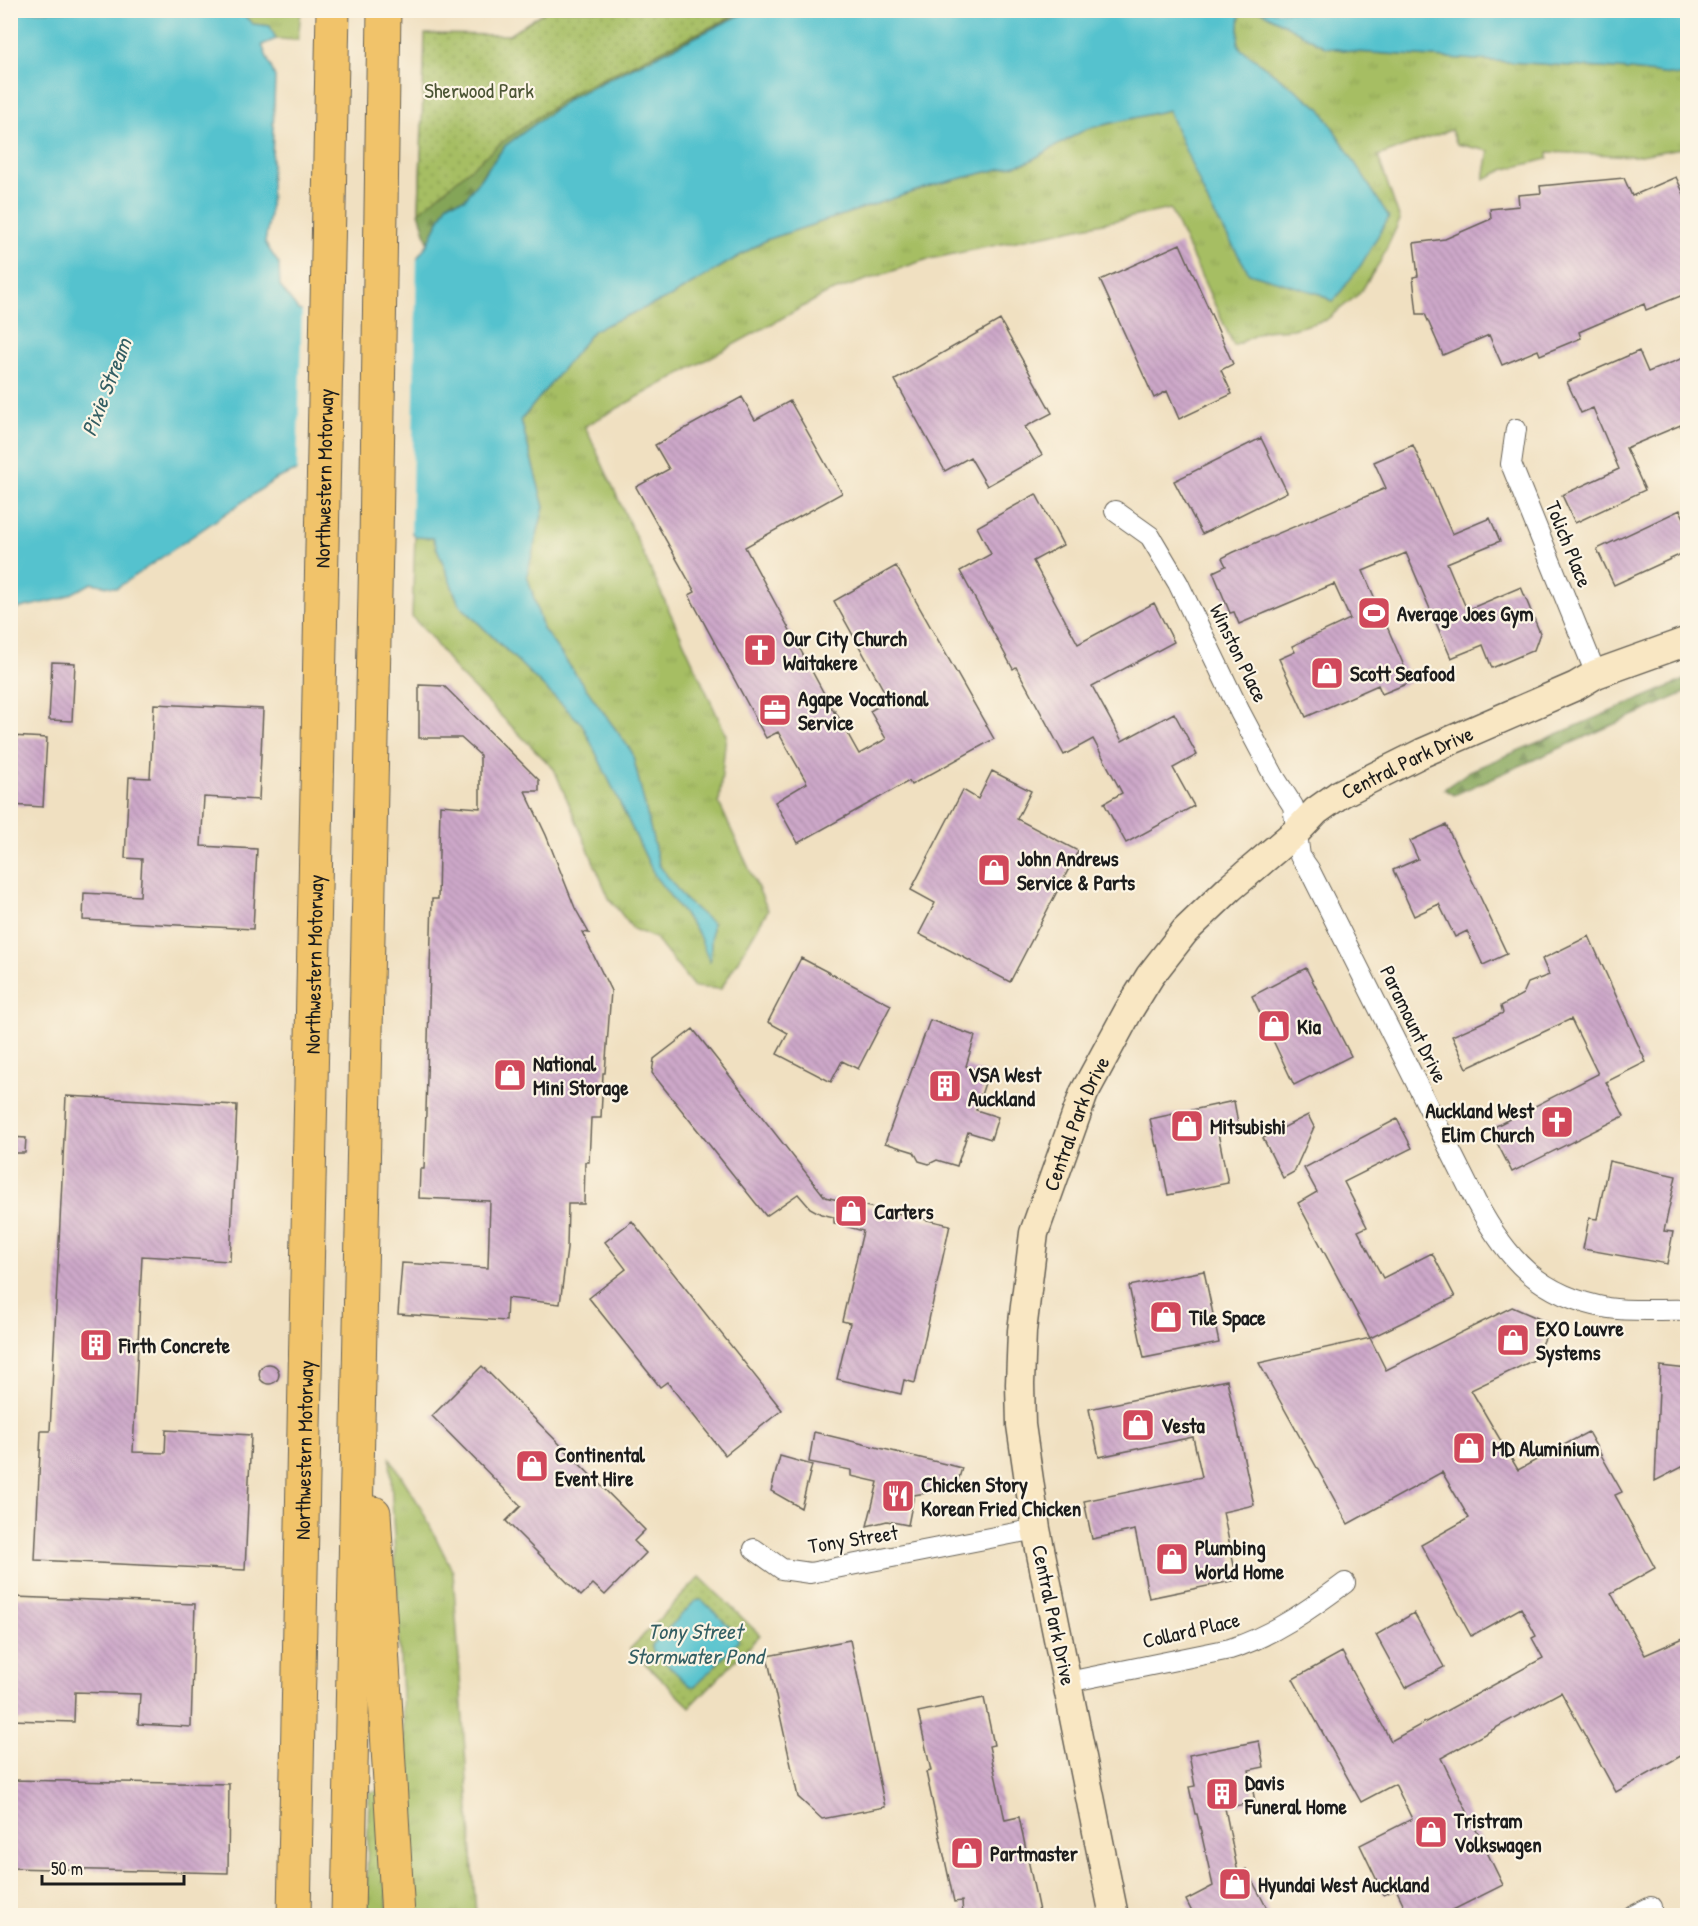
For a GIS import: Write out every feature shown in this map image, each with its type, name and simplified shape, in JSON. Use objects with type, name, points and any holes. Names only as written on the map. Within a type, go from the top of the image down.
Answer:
[{"type":"highway","name":"Northwestern Motorway","points":[[294,1916],[333,10]]},
{"type":"highway","points":[[348,1916],[376,543],[384,10]]},
{"type":"highway","points":[[358,1359],[376,1527],[398,1916]]},
{"type":"main road","name":"Central Park Drive","points":[[1114,1916],[1036,1529],[1021,1425],[1020,1384],[1023,1323],[1034,1233],[1084,1093],[1150,976],[1185,931],[1230,888],[1297,831],[1316,811],[1340,794],[1422,753],[1576,686],[1596,674],[1688,641]]},
{"type":"street","name":"Tolich Place","points":[[1516,429],[1511,464],[1596,674]]},
{"type":"street","name":"Winston Place","points":[[1115,511],[1150,536],[1178,583],[1240,712],[1275,778],[1293,806],[1297,831]]},
{"type":"street","name":"Paramount Drive","points":[[1297,831],[1300,856],[1360,968],[1476,1202],[1507,1253],[1525,1271],[1561,1294],[1586,1302],[1610,1308],[1688,1310]]},
{"type":"street","name":"Tony Street","points":[[754,1549],[782,1569],[810,1573],[1036,1529]]},
{"type":"street","name":"Collard Place","points":[[1068,1682],[1244,1645],[1312,1606],[1345,1583]]},
{"type":"street","points":[[1633,1916],[1651,1907]]},
{"type":"green space","name":"Sherwood Park","points":[[547,10],[744,11],[572,93],[501,143],[419,212],[425,34],[509,35]]},
{"type":"green space","points":[[239,11],[301,11],[298,40],[276,39],[270,26],[253,24]]},
{"type":"green space","points":[[623,11],[749,11],[572,97],[505,146],[465,199],[448,203],[428,243],[419,212],[421,152]]},
{"type":"green space","points":[[1240,11],[1264,11],[1325,47],[1357,52],[1631,70],[1687,77],[1688,127],[1685,128],[1687,147],[1635,156],[1548,152],[1548,159],[1506,169],[1484,179],[1489,151],[1457,144],[1451,130],[1378,156],[1400,220],[1380,262],[1360,293],[1326,320],[1292,329],[1263,331],[1234,346],[1170,209],[925,260],[828,293],[585,426],[726,735],[719,803],[768,910],[721,989],[694,987],[655,938],[633,929],[609,898],[554,769],[458,673],[412,617],[415,537],[433,538],[459,604],[582,724],[655,876],[698,933],[710,961],[712,924],[685,900],[659,865],[632,752],[543,629],[527,575],[544,507],[521,420],[594,330],[670,297],[766,240],[934,185],[1028,162],[1086,129],[1169,110],[1210,207],[1333,302],[1321,109],[1241,49],[1238,43]]},
{"type":"green space","points":[[1687,679],[1687,692],[1454,795],[1444,789],[1470,771]]},
{"type":"green space","points":[[390,1458],[420,1506],[453,1572],[476,1915],[413,1915]]},
{"type":"green space","points":[[700,1577],[760,1635],[690,1707],[630,1649]]},
{"type":"green space","points":[[383,1791],[388,1915],[366,1916],[369,1792]]},
{"type":"water","name":"Pixie Stream","points":[[10,11],[239,11],[253,24],[270,26],[276,39],[262,45],[275,77],[270,214],[265,243],[279,264],[280,286],[298,310],[340,320],[393,292],[428,243],[448,203],[465,199],[505,146],[572,97],[749,11],[1240,11],[1238,43],[1241,49],[1321,109],[1389,217],[1361,265],[1333,302],[1320,294],[1249,273],[1210,207],[1168,110],[1086,129],[1028,162],[934,185],[766,240],[670,297],[594,330],[521,420],[544,507],[527,575],[543,629],[632,752],[659,865],[685,900],[712,923],[710,963],[698,933],[655,876],[582,724],[459,604],[433,538],[415,537],[348,450],[276,479],[117,588],[92,583],[61,599],[11,610]]},
{"type":"water","points":[[1260,11],[1687,11],[1687,77],[1631,70],[1357,52],[1325,47]]},
{"type":"water","name":"Tony Street Stormwater Pond","points":[[702,1600],[738,1635],[738,1642],[695,1686],[690,1686],[653,1651],[652,1645],[695,1601]]},
{"type":"pier","points":[[417,253],[411,536],[347,454],[297,474],[302,308],[340,317],[391,289]]},
{"type":"building","points":[[1676,177],[1688,203],[1688,293],[1646,310],[1644,304],[1579,332],[1581,338],[1540,355],[1538,350],[1502,365],[1489,335],[1443,355],[1425,314],[1417,314],[1413,277],[1418,276],[1414,243],[1445,239],[1491,219],[1490,209],[1519,206],[1518,195],[1541,193],[1540,186],[1624,178],[1632,196]]},
{"type":"building","points":[[1180,244],[1233,364],[1221,370],[1232,394],[1179,419],[1167,391],[1154,398],[1100,280]]},
{"type":"building","points":[[1000,320],[1052,413],[1025,427],[1042,455],[987,486],[970,457],[945,471],[895,380]]},
{"type":"building","points":[[1639,351],[1648,372],[1688,356],[1688,422],[1626,448],[1645,490],[1575,523],[1562,495],[1619,469],[1593,408],[1581,413],[1567,382]]},
{"type":"building","points":[[742,397],[755,420],[790,401],[842,493],[745,547],[859,754],[886,739],[870,711],[889,700],[834,601],[896,566],[994,739],[911,785],[909,781],[798,843],[775,802],[807,783],[778,732],[766,738],[689,595],[695,592],[636,487],[669,469],[655,445]]},
{"type":"building","points":[[1261,438],[1287,492],[1202,534],[1174,481]]},
{"type":"building","points":[[1413,445],[1452,534],[1490,518],[1500,541],[1447,563],[1467,610],[1521,587],[1540,633],[1534,650],[1492,668],[1483,645],[1451,658],[1406,553],[1363,571],[1411,682],[1382,694],[1378,685],[1306,717],[1279,659],[1295,652],[1292,646],[1350,619],[1334,584],[1239,624],[1234,612],[1230,613],[1213,572],[1226,566],[1222,558],[1234,552],[1386,488],[1374,462]]},
{"type":"building","points":[[1036,494],[1063,545],[1033,561],[1078,644],[1154,603],[1174,642],[1092,686],[1122,741],[1174,713],[1197,755],[1173,768],[1194,806],[1126,843],[1104,803],[1122,793],[1093,739],[1064,755],[1016,667],[1013,669],[960,571],[991,554],[977,527]]},
{"type":"building","points":[[1680,510],[1688,526],[1688,551],[1614,585],[1597,549]]},
{"type":"building","points":[[52,662],[75,663],[72,721],[49,720]]},
{"type":"building","name":"National Mini Storage","points":[[419,685],[444,686],[539,780],[539,791],[525,791],[546,835],[575,908],[589,933],[582,932],[611,991],[601,1118],[591,1118],[589,1162],[585,1162],[584,1204],[568,1204],[567,1249],[560,1304],[507,1298],[506,1321],[398,1314],[402,1263],[488,1268],[490,1201],[419,1198],[420,1169],[424,1169],[432,899],[438,899],[440,805],[480,808],[480,755],[461,738],[419,738]]},
{"type":"building","points":[[154,704],[263,709],[259,800],[204,797],[201,846],[257,849],[253,929],[83,920],[84,893],[140,896],[142,859],[125,858],[129,777],[150,778]]},
{"type":"building","points":[[10,736],[47,738],[43,807],[10,805]]},
{"type":"building","name":"John Andrews Service & Parts","points":[[992,771],[1031,791],[1017,819],[1078,851],[1010,982],[919,934],[935,903],[911,890],[963,790],[978,799]]},
{"type":"building","points":[[1446,825],[1507,954],[1483,965],[1467,931],[1455,937],[1439,904],[1414,916],[1393,870],[1418,859],[1410,841]]},
{"type":"building","points":[[1589,936],[1646,1062],[1606,1082],[1624,1116],[1512,1172],[1490,1129],[1598,1074],[1571,1019],[1467,1068],[1452,1036],[1503,1013],[1501,1006],[1523,994],[1528,983],[1549,975],[1542,959]]},
{"type":"building","points":[[801,958],[891,1005],[858,1069],[842,1061],[831,1082],[777,1054],[788,1033],[768,1022]]},
{"type":"building","points":[[1306,968],[1351,1056],[1294,1085],[1252,996]]},
{"type":"building","name":"VSA West Auckland","points":[[930,1020],[975,1036],[966,1066],[988,1074],[976,1110],[998,1117],[991,1139],[968,1132],[957,1166],[937,1160],[929,1164],[919,1161],[914,1152],[885,1143]]},
{"type":"building","name":"Carters","points":[[693,1029],[825,1197],[950,1225],[915,1383],[904,1380],[901,1394],[837,1379],[850,1323],[842,1321],[863,1231],[834,1223],[834,1217],[810,1208],[798,1194],[766,1216],[652,1073],[654,1059]]},
{"type":"building","name":"Firth Concrete","points":[[66,1096],[237,1105],[230,1261],[142,1256],[133,1452],[165,1453],[166,1430],[251,1435],[245,1570],[35,1560],[41,1431],[50,1431]]},
{"type":"building","points":[[1234,1101],[1239,1129],[1218,1133],[1228,1183],[1168,1195],[1150,1119]]},
{"type":"building","points":[[1308,1115],[1314,1127],[1294,1172],[1283,1178],[1263,1138]]},
{"type":"building","points":[[1397,1119],[1412,1148],[1344,1182],[1367,1227],[1358,1231],[1383,1278],[1432,1253],[1455,1297],[1370,1338],[1298,1203],[1317,1192],[1304,1168]]},
{"type":"building","points":[[10,1137],[26,1138],[25,1153],[10,1153]]},
{"type":"building","points":[[1609,1161],[1676,1176],[1664,1231],[1673,1232],[1667,1264],[1583,1249],[1589,1218],[1597,1219]]},
{"type":"building","points":[[632,1221],[782,1410],[725,1455],[667,1382],[660,1387],[589,1298],[626,1269],[605,1242]]},
{"type":"building","points":[[1204,1271],[1219,1343],[1144,1358],[1129,1286]]},
{"type":"building","points":[[1512,1307],[1551,1324],[1536,1359],[1471,1390],[1518,1470],[1588,1432],[1622,1492],[1615,1495],[1655,1568],[1611,1593],[1645,1655],[1688,1636],[1688,1752],[1616,1792],[1561,1692],[1441,1758],[1503,1885],[1441,1916],[1409,1916],[1396,1889],[1384,1895],[1360,1845],[1412,1819],[1395,1784],[1361,1802],[1293,1679],[1342,1652],[1391,1741],[1543,1658],[1532,1638],[1536,1636],[1521,1608],[1471,1636],[1421,1545],[1469,1518],[1442,1472],[1348,1524],[1259,1363],[1370,1338],[1386,1370]]},
{"type":"building","points":[[269,1364],[276,1367],[279,1374],[276,1381],[269,1384],[262,1381],[259,1374],[262,1367]]},
{"type":"building","name":"Continental Event Hire","points":[[482,1366],[645,1530],[634,1541],[646,1553],[605,1595],[593,1584],[581,1596],[506,1521],[521,1506],[432,1416]]},
{"type":"building","points":[[1660,1366],[1688,1369],[1688,1464],[1655,1481]]},
{"type":"building","points":[[1227,1380],[1254,1505],[1223,1512],[1237,1580],[1149,1598],[1135,1530],[1092,1539],[1084,1501],[1202,1477],[1193,1437],[1099,1457],[1089,1409]]},
{"type":"building","points":[[814,1432],[962,1468],[956,1488],[914,1495],[908,1525],[887,1521],[867,1526],[878,1482],[851,1476],[851,1470],[809,1462]]},
{"type":"building","points":[[780,1456],[812,1465],[801,1508],[771,1491]]},
{"type":"building","points":[[15,1597],[195,1604],[191,1727],[138,1724],[140,1694],[75,1692],[74,1722],[11,1720]]},
{"type":"building","points":[[1414,1613],[1444,1667],[1405,1688],[1376,1635]]},
{"type":"building","points":[[850,1640],[885,1807],[822,1819],[798,1797],[767,1656]]},
{"type":"building","points":[[984,1698],[994,1745],[989,1746],[1005,1820],[1019,1817],[1040,1916],[963,1916],[962,1901],[954,1902],[926,1772],[931,1771],[918,1712]]},
{"type":"building","points":[[1259,1741],[1264,1767],[1249,1770],[1255,1802],[1225,1808],[1238,1873],[1246,1869],[1271,1916],[1194,1916],[1186,1900],[1213,1886],[1189,1787],[1195,1786],[1189,1755]]},
{"type":"building","points":[[10,1780],[229,1784],[228,1873],[10,1868]]},
{"type":"place","name":"Average Joes Gym","points":[[1374,613]]},
{"type":"place","name":"Our City Church Waitakere","points":[[760,650]]},
{"type":"place","name":"Scott Seafood","points":[[1327,673]]},
{"type":"place","name":"Agape Vocational Service","points":[[775,710]]},
{"type":"place","name":"John Andrews Service & Parts","points":[[994,870]]},
{"type":"place","name":"Kia","points":[[1274,1026]]},
{"type":"place","name":"National Mini Storage","points":[[510,1075]]},
{"type":"place","name":"VSA West Auckland","points":[[945,1086]]},
{"type":"place","name":"Auckland West Elim Church","points":[[1557,1122]]},
{"type":"place","name":"Mitsubishi","points":[[1187,1126]]},
{"type":"place","name":"Carters","points":[[851,1211]]},
{"type":"place","name":"Tile Space","points":[[1166,1317]]},
{"type":"place","name":"EXO Louvre Systems","points":[[1513,1340]]},
{"type":"place","name":"Firth Concrete","points":[[96,1345]]},
{"type":"place","name":"Vesta","points":[[1138,1425]]},
{"type":"place","name":"MD Aluminium","points":[[1469,1448]]},
{"type":"place","name":"Continental Event Hire","points":[[532,1466]]},
{"type":"place","name":"Chicken Story Korean Fried Chicken","points":[[898,1496]]},
{"type":"place","name":"Plumbing World Home","points":[[1172,1559]]},
{"type":"place","name":"Davis Funeral Home","points":[[1222,1794]]},
{"type":"place","name":"Tristram Volkswagen","points":[[1431,1832]]},
{"type":"place","name":"Partmaster","points":[[967,1853]]},
{"type":"place","name":"Hyundai West Auckland","points":[[1235,1884]]}]
